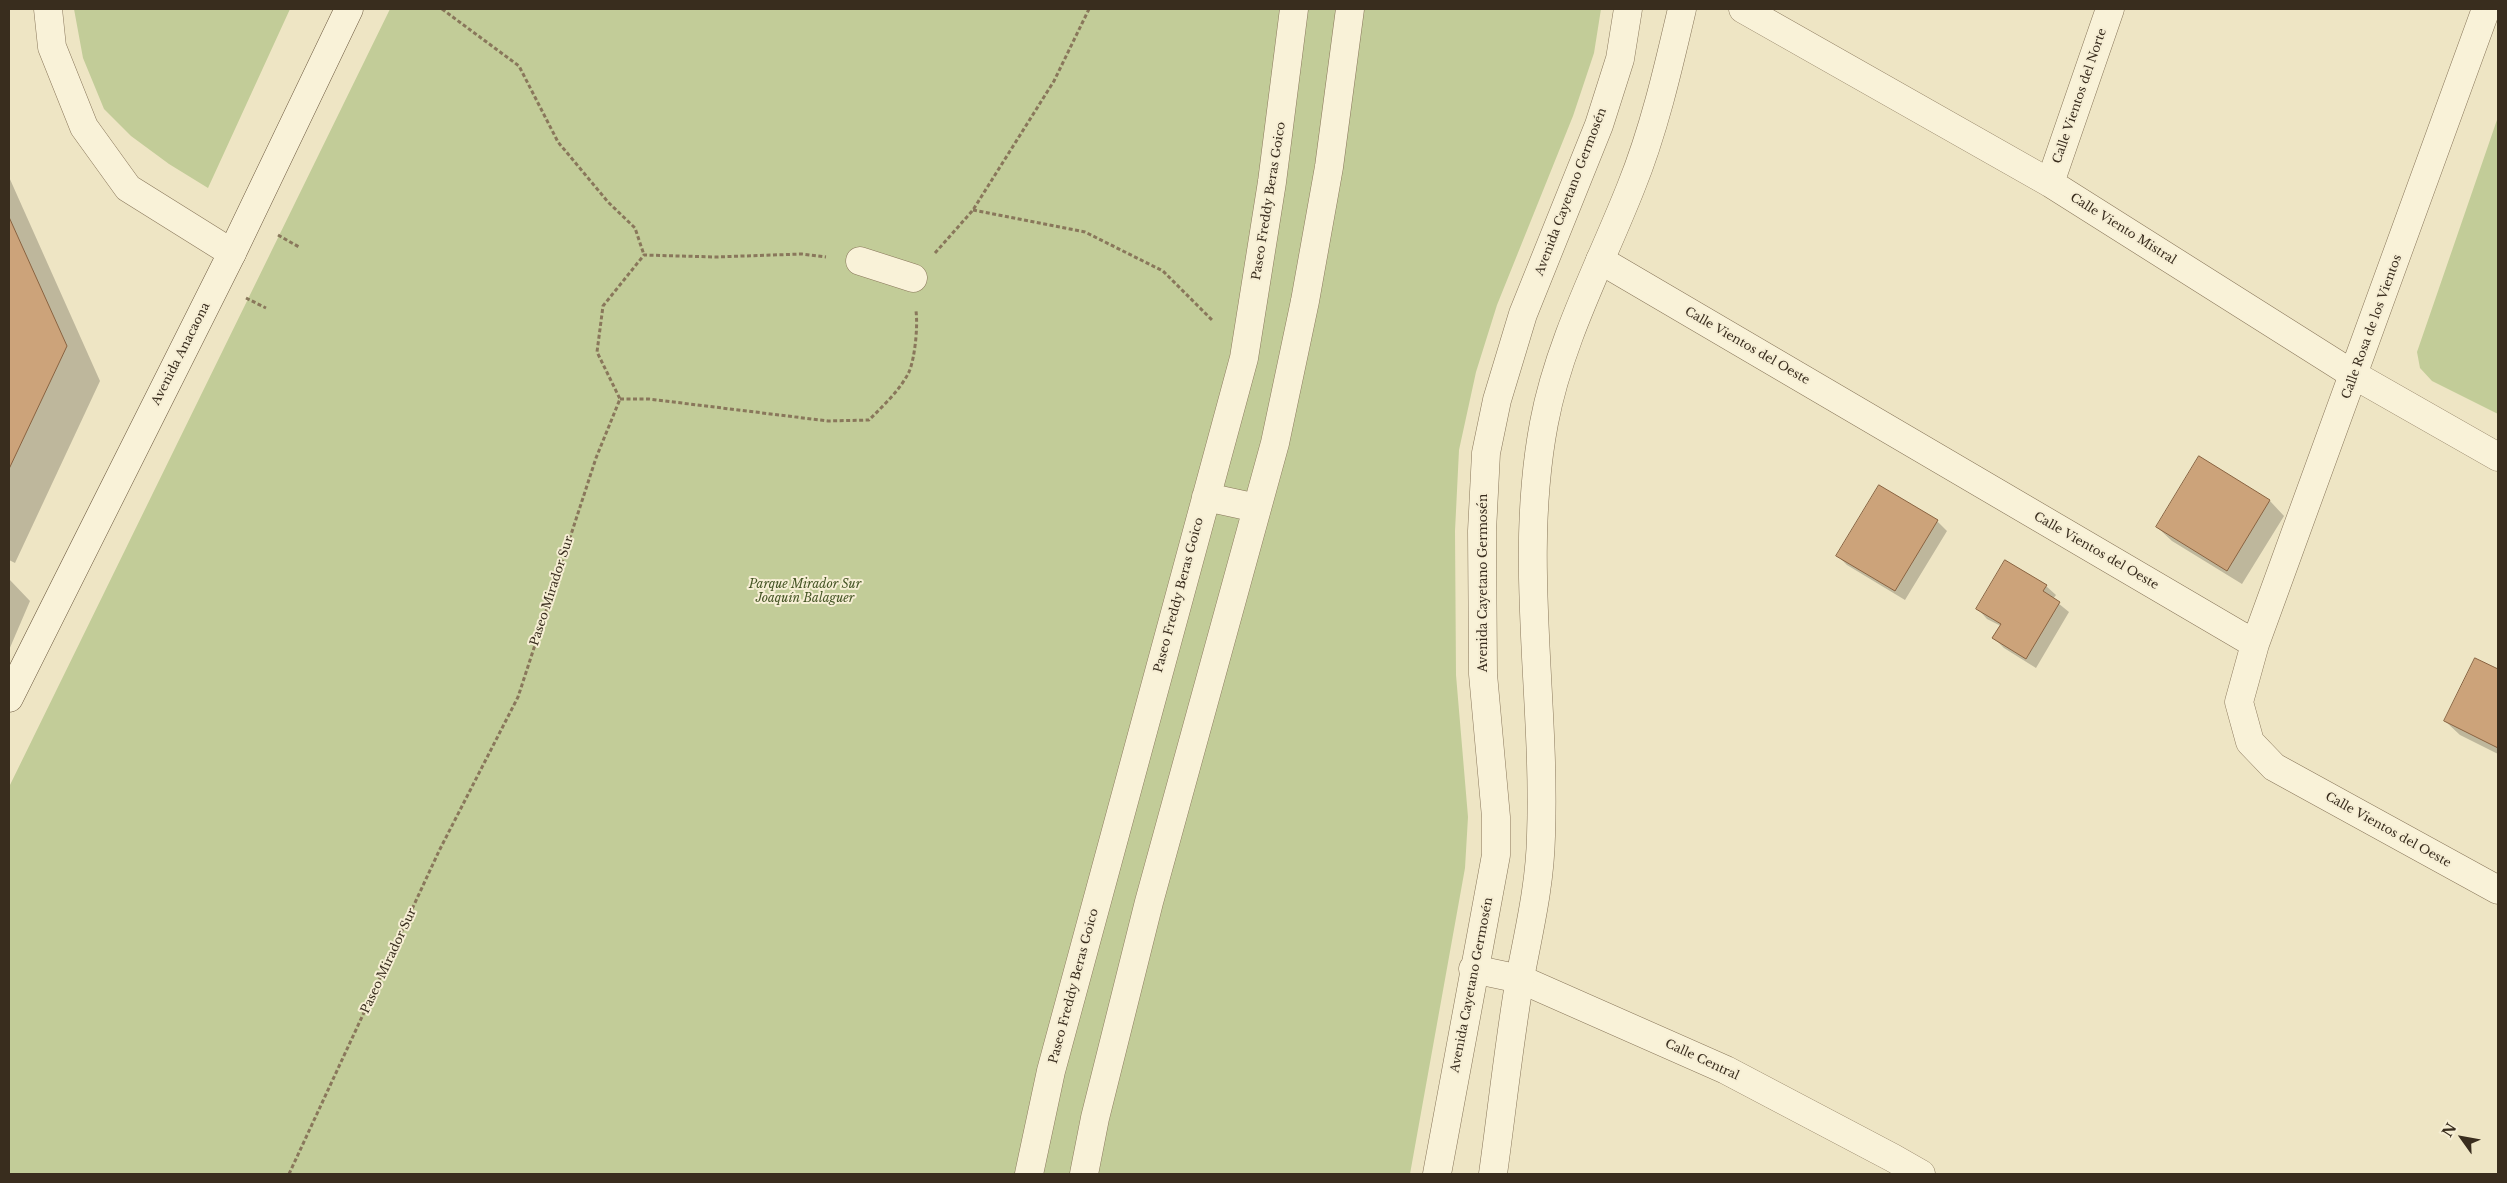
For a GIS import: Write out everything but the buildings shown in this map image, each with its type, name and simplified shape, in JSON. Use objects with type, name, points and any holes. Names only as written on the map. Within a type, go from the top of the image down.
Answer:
[{"type":"street","points":[[48,9],[52,48],[84,127],[128,188],[232,253]]},
{"type":"street","name":"Avenida Anacaona","points":[[9,698],[232,253],[349,9]]},
{"type":"street","name":"Paseo Freddy Beras Goico","points":[[1029,1174],[1054,1062],[1244,358],[1272,182],[1294,9]]},
{"type":"street","points":[[1084,1174],[1095,1118],[1149,902],[1275,443],[1305,301],[1329,167],[1350,9]]},
{"type":"street","name":"Avenida Cayetano Germosén","points":[[1436,1174],[1473,969],[1496,855],[1496,817],[1483,674],[1482,531],[1486,453],[1497,400],[1522,314],[1599,124],[1620,59],[1628,9]]},
{"type":"street","points":[[1493,1174],[1520,979],[1537,894],[1541,837],[1542,752],[1533,609],[1538,467],[1544,421],[1567,343],[1632,186],[1654,125],[1682,9]]},
{"type":"street","name":"Calle Viento Mistral","points":[[1743,9],[2050,183],[2354,376],[2498,457]]},
{"type":"street","name":"Calle Vientos del Norte","points":[[2050,183],[2110,9]]},
{"type":"street","name":"Calle Rosa de los Vientos","points":[[2255,644],[2486,9]]},
{"type":"street","name":"Calle Vientos del Oeste","points":[[1600,260],[2255,644],[2239,702],[2250,742],[2274,768],[2498,890]]},
{"type":"street","points":[[860,261],[913,278]]},
{"type":"street","points":[[1206,498],[1256,508]]},
{"type":"street","name":"Calle Central","points":[[1473,969],[1520,979],[1726,1070],[1921,1174]]},
{"type":"path","points":[[442,9],[519,66],[558,142],[608,202],[635,228],[644,254],[715,257],[802,254],[860,261]]},
{"type":"path","points":[[973,210],[1085,232],[1163,271],[1212,320]]},
{"type":"path","name":"Paseo Mirador Sur","points":[[289,1174],[440,850],[518,697],[596,458],[620,399],[597,352],[603,306],[644,254]]},
{"type":"green space","points":[[74,9],[290,9],[208,188],[169,164],[131,136],[104,109],[83,58]]},
{"type":"green space","name":"Parque Mirador Sur Joaquín Balaguer","points":[[390,9],[1601,9],[1594,53],[1573,116],[1497,305],[1476,372],[1459,450],[1455,531],[1456,675],[1468,817],[1465,868],[1410,1174],[9,1174],[9,787]]},
{"type":"green space","points":[[2498,117],[2498,414],[2432,381],[2420,368],[2417,352]]}]
